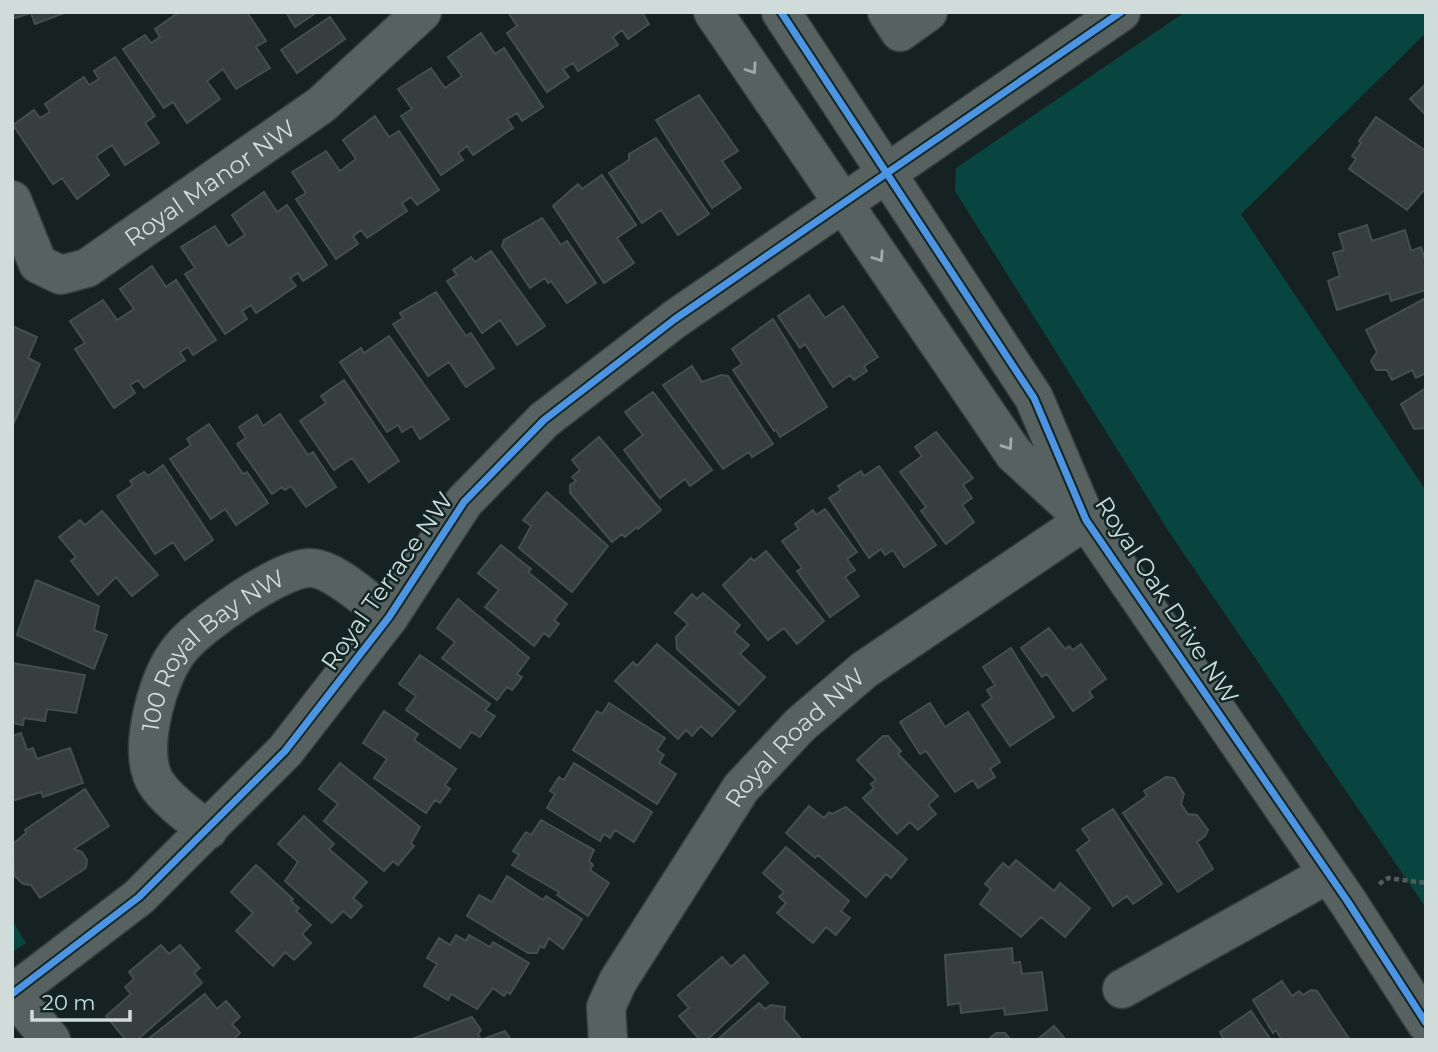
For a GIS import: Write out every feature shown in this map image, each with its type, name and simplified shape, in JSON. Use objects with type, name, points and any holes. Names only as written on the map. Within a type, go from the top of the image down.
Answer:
[{"type":"street","name":"Royal Manor NW","points":[[12,200],[38,264],[61,275],[87,268],[321,105],[422,12]]},
{"type":"street","name":"Royal Oak Drive NW","points":[[713,12],[1014,454],[1086,520]]},
{"type":"street","name":"Royal Oak Drive NW","points":[[781,12],[888,171],[1034,398],[1086,520],[1338,888],[1426,1023]]},
{"type":"street","points":[[887,12],[900,32],[928,12]]},
{"type":"street","name":"Royal Terrace NW","points":[[13,994],[139,897],[285,751],[389,617],[464,502],[544,420],[676,319],[1121,12]]},
{"type":"street","name":"Royal Road NW","points":[[608,1040],[606,1007],[618,981],[741,788],[800,725],[864,670],[1086,520]]},
{"type":"street","name":"100 Royal Bay NW","points":[[208,830],[180,809],[152,777],[146,745],[159,690],[180,649],[244,597],[291,572],[309,568],[326,570],[389,617]]},
{"type":"street","points":[[1122,989],[1338,888]]},
{"type":"street","points":[[13,994],[51,1040]]},
{"type":"path","points":[[1338,888],[1388,878],[1426,883]]},
{"type":"shaded area","points":[[1185,12],[1426,12],[1426,33],[1241,214],[1426,491],[1426,908],[1171,535],[955,191],[956,168]]},
{"type":"shaded area","points":[[12,920],[26,943],[12,952]]},
{"type":"building","points":[[12,12],[67,12],[35,24],[31,13],[12,19]]},
{"type":"building","points":[[179,12],[247,12],[266,41],[256,47],[270,68],[236,89],[223,69],[207,81],[220,99],[187,123],[173,102],[164,108],[123,49],[145,35],[151,43],[160,37],[155,29]]},
{"type":"building","points":[[286,12],[317,12],[295,27]]},
{"type":"building","points":[[508,12],[642,12],[649,24],[628,39],[622,30],[613,37],[618,45],[578,71],[573,63],[563,69],[569,77],[547,92],[507,33],[517,26]]},
{"type":"building","points":[[330,17],[345,39],[297,73],[281,50]]},
{"type":"building","points":[[481,33],[495,54],[504,48],[543,107],[522,121],[517,113],[507,119],[513,128],[473,155],[467,146],[458,153],[463,160],[441,175],[401,116],[412,109],[398,89],[431,68],[445,88],[462,76],[448,57]]},
{"type":"building","points":[[115,57],[155,116],[145,123],[159,143],[125,165],[112,145],[96,156],[109,175],[77,199],[62,178],[53,184],[13,125],[34,110],[40,118],[50,112],[45,104],[84,77],[89,85],[99,79],[94,71]]},
{"type":"building","points":[[1426,84],[1426,115],[1410,99]]},
{"type":"building","points":[[699,95],[738,151],[722,161],[741,188],[712,208],[656,120]]},
{"type":"building","points":[[375,116],[389,137],[399,131],[439,190],[417,205],[411,197],[402,203],[407,211],[367,238],[361,230],[353,236],[358,244],[336,259],[296,199],[306,193],[292,172],[326,151],[340,171],[356,159],[343,140]]},
{"type":"building","points":[[1376,117],[1426,151],[1426,193],[1423,191],[1407,210],[1349,169],[1356,159],[1352,156],[1361,143],[1359,141]]},
{"type":"building","points":[[656,138],[709,214],[678,235],[661,210],[642,223],[609,173],[629,160],[629,154]]},
{"type":"building","points":[[602,175],[636,225],[617,238],[634,263],[604,283],[553,206],[578,184],[582,189]]},
{"type":"building","points":[[264,192],[277,212],[287,205],[327,265],[303,281],[298,273],[290,278],[296,286],[256,313],[251,305],[242,311],[247,319],[225,334],[185,274],[195,268],[181,247],[215,226],[228,246],[245,235],[232,215]]},
{"type":"building","points":[[542,218],[561,245],[567,241],[596,283],[567,303],[551,281],[548,283],[545,278],[530,288],[502,246],[504,240]]},
{"type":"building","points":[[1367,225],[1372,241],[1405,230],[1411,251],[1421,247],[1426,263],[1426,290],[1391,301],[1389,293],[1337,310],[1328,281],[1340,276],[1333,253],[1344,250],[1339,234]]},
{"type":"building","points":[[491,251],[545,326],[517,345],[500,320],[482,333],[447,281],[457,275],[453,270],[471,257],[475,262]]},
{"type":"building","points":[[152,266],[166,287],[176,280],[216,340],[193,355],[188,347],[180,352],[185,360],[144,388],[138,380],[130,385],[135,393],[114,408],[75,349],[85,343],[70,321],[103,300],[117,320],[134,309],[120,289]]},
{"type":"building","points":[[436,292],[466,336],[471,333],[494,368],[466,387],[449,362],[428,376],[393,324],[403,318],[400,313]]},
{"type":"building","points":[[809,295],[825,318],[843,306],[878,357],[864,366],[867,371],[854,380],[850,375],[833,387],[805,344],[800,348],[778,316]]},
{"type":"building","points":[[1426,298],[1426,373],[1416,378],[1412,370],[1392,380],[1387,370],[1376,370],[1371,361],[1377,352],[1366,330]]},
{"type":"building","points":[[773,319],[827,407],[780,437],[733,370],[742,364],[732,349]]},
{"type":"building","points":[[12,326],[37,337],[28,358],[40,364],[12,427]]},
{"type":"building","points":[[389,336],[449,419],[420,439],[412,426],[402,432],[398,425],[387,432],[340,362],[361,348],[364,353]]},
{"type":"building","points":[[692,366],[702,382],[721,375],[728,376],[773,444],[752,457],[749,452],[723,469],[663,385]]},
{"type":"building","points":[[344,380],[399,461],[369,482],[352,458],[334,470],[300,421],[326,403],[321,396]]},
{"type":"building","points":[[1426,388],[1426,428],[1414,429],[1401,404]]},
{"type":"building","points":[[653,392],[712,470],[690,486],[685,479],[660,498],[624,450],[643,435],[625,412]]},
{"type":"building","points":[[280,414],[308,455],[313,452],[336,487],[306,507],[291,486],[285,490],[282,487],[272,494],[237,444],[246,438],[239,427],[257,415],[263,426]]},
{"type":"building","points":[[209,424],[243,474],[247,472],[268,503],[236,525],[225,509],[211,519],[170,459],[191,445],[187,439]]},
{"type":"building","points":[[936,432],[973,478],[963,485],[972,498],[962,505],[974,522],[946,544],[921,511],[926,507],[900,472],[922,456],[915,447]]},
{"type":"building","points":[[599,437],[661,510],[638,529],[637,527],[625,537],[622,534],[612,542],[570,493],[570,485],[576,481],[572,477],[580,470],[572,460]]},
{"type":"building","points":[[163,465],[213,540],[185,560],[173,542],[155,554],[117,496],[133,485],[130,481],[144,472],[148,476]]},
{"type":"building","points":[[879,466],[936,545],[904,567],[893,550],[885,555],[881,549],[869,558],[829,498],[841,490],[838,486],[861,471],[864,476]]},
{"type":"building","points":[[547,492],[608,546],[572,592],[519,548],[531,526],[523,520]]},
{"type":"building","points":[[825,509],[857,552],[847,559],[855,570],[845,577],[859,596],[830,617],[797,571],[802,568],[782,541],[799,529],[795,524],[813,510],[816,515]]},
{"type":"building","points":[[102,511],[158,575],[132,596],[116,577],[98,595],[71,561],[76,557],[59,537],[80,520],[85,525]]},
{"type":"building","points":[[501,545],[531,569],[528,572],[567,604],[554,620],[559,624],[549,637],[544,633],[534,646],[485,607],[499,590],[478,573]]},
{"type":"building","points":[[766,551],[824,621],[797,644],[784,628],[768,640],[723,585],[751,558],[754,561]]},
{"type":"building","points":[[36,580],[99,606],[94,630],[107,635],[94,669],[17,635]]},
{"type":"building","points":[[703,593],[740,625],[734,632],[749,645],[740,654],[765,677],[739,705],[677,649],[676,637],[688,624],[675,613],[692,594],[697,599]]},
{"type":"building","points":[[458,599],[529,658],[517,674],[522,677],[512,690],[507,687],[497,700],[442,658],[455,642],[437,628]]},
{"type":"building","points":[[1049,628],[1065,649],[1069,646],[1073,650],[1081,644],[1106,679],[1089,691],[1093,697],[1073,711],[1047,674],[1042,677],[1021,648]]},
{"type":"building","points":[[657,644],[735,711],[712,736],[701,726],[692,736],[686,730],[678,739],[615,681],[633,662],[637,666]]},
{"type":"building","points":[[1011,648],[1054,717],[1010,746],[982,705],[992,698],[987,690],[995,685],[983,667]]},
{"type":"building","points":[[420,655],[490,704],[485,710],[495,716],[480,737],[471,732],[460,748],[406,710],[416,696],[399,684]]},
{"type":"building","points":[[12,663],[85,675],[76,713],[47,709],[45,721],[24,718],[23,725],[12,723]]},
{"type":"building","points":[[609,703],[665,738],[657,750],[664,755],[659,763],[676,774],[657,804],[573,750],[597,711],[602,714]]},
{"type":"building","points":[[930,703],[945,727],[968,712],[1000,762],[990,769],[995,777],[978,788],[973,780],[955,792],[926,751],[920,754],[900,722]]},
{"type":"building","points":[[384,711],[418,734],[414,740],[456,769],[445,785],[450,789],[440,803],[435,800],[426,813],[374,778],[387,759],[363,743]]},
{"type":"building","points":[[21,733],[27,750],[33,748],[37,759],[70,748],[83,783],[43,797],[41,792],[12,801],[12,736]]},
{"type":"building","points":[[883,736],[888,736],[901,751],[898,754],[938,796],[928,805],[936,814],[918,830],[910,822],[897,834],[863,798],[874,788],[871,784],[876,780],[857,760]]},
{"type":"building","points":[[340,763],[420,827],[411,843],[414,846],[398,865],[393,861],[384,871],[324,821],[338,804],[319,789]]},
{"type":"building","points":[[574,763],[652,812],[634,842],[615,830],[610,838],[604,834],[600,841],[547,808],[555,794],[550,791],[559,777],[564,780]]},
{"type":"building","points":[[1166,777],[1174,778],[1184,794],[1181,804],[1188,814],[1197,815],[1208,830],[1197,842],[1213,869],[1178,892],[1123,813],[1147,796],[1144,791]]},
{"type":"building","points":[[85,789],[109,826],[74,849],[82,852],[87,860],[86,868],[40,898],[31,885],[23,884],[14,875],[13,844],[26,833],[25,830]]},
{"type":"building","points":[[809,806],[824,818],[829,812],[832,814],[846,807],[907,859],[891,878],[886,874],[866,897],[818,855],[815,858],[786,833]]},
{"type":"building","points":[[1113,809],[1162,884],[1133,904],[1127,896],[1113,906],[1077,850],[1090,840],[1082,829]]},
{"type":"building","points":[[304,816],[334,844],[329,849],[367,882],[353,898],[362,906],[351,918],[343,911],[332,923],[285,881],[298,862],[278,844]]},
{"type":"building","points":[[541,820],[594,850],[589,861],[593,865],[590,870],[609,883],[588,916],[557,895],[559,892],[512,865],[519,855],[513,851],[526,832],[531,835]]},
{"type":"building","points":[[786,847],[849,901],[841,911],[850,918],[836,935],[826,927],[813,943],[777,913],[786,903],[779,897],[784,892],[763,873]]},
{"type":"building","points":[[1016,860],[1054,891],[1060,883],[1090,908],[1065,937],[1041,917],[1021,937],[980,904],[991,889],[985,884],[1003,863],[1009,868]]},
{"type":"building","points":[[256,865],[293,899],[291,901],[299,908],[296,911],[311,925],[302,934],[311,943],[294,960],[285,952],[273,966],[236,931],[253,913],[231,892]]},
{"type":"building","points":[[507,876],[543,900],[546,896],[582,919],[563,949],[549,938],[544,948],[540,946],[537,953],[528,953],[467,916],[479,895],[492,902]]},
{"type":"building","points":[[456,935],[466,941],[469,935],[490,947],[493,942],[529,963],[510,994],[507,992],[504,996],[493,988],[477,1009],[451,994],[448,1000],[424,986],[437,964],[427,958],[439,938],[450,945]]},
{"type":"building","points":[[161,945],[169,954],[180,945],[200,968],[194,973],[202,983],[137,1040],[126,1040],[106,1016],[131,994],[125,987],[134,979],[129,972]]},
{"type":"building","points":[[1012,948],[1013,963],[1020,962],[1022,974],[1042,972],[1047,1010],[1005,1015],[1004,1008],[961,1013],[960,1003],[948,1005],[945,955]]},
{"type":"building","points":[[744,955],[768,983],[707,1040],[700,1040],[679,1016],[689,1008],[678,995],[722,957],[731,967]]},
{"type":"building","points":[[1282,981],[1292,996],[1299,991],[1303,995],[1311,990],[1317,991],[1350,1040],[1282,1040],[1276,1030],[1273,1033],[1253,1000]]},
{"type":"building","points":[[205,994],[217,1009],[226,1001],[240,1017],[232,1024],[240,1033],[233,1040],[147,1040]]},
{"type":"building","points":[[759,1003],[765,1009],[771,1005],[785,1007],[784,1019],[802,1040],[717,1040]]},
{"type":"building","points":[[1251,1011],[1271,1040],[1224,1040],[1220,1032]]},
{"type":"building","points":[[472,1017],[481,1030],[478,1034],[481,1040],[409,1040]]},
{"type":"building","points":[[1054,1026],[1066,1040],[1037,1040]]},
{"type":"building","points":[[505,1031],[511,1040],[481,1040]]},
{"type":"building","points":[[996,1033],[1005,1033],[1011,1040],[988,1040]]},
{"type":"cycle path","points":[[781,12],[1034,398],[1086,520],[1348,902],[1426,1023]]},
{"type":"cycle path","points":[[12,994],[139,897],[285,751],[389,617],[464,502],[544,420],[675,319],[1121,12]]}]
